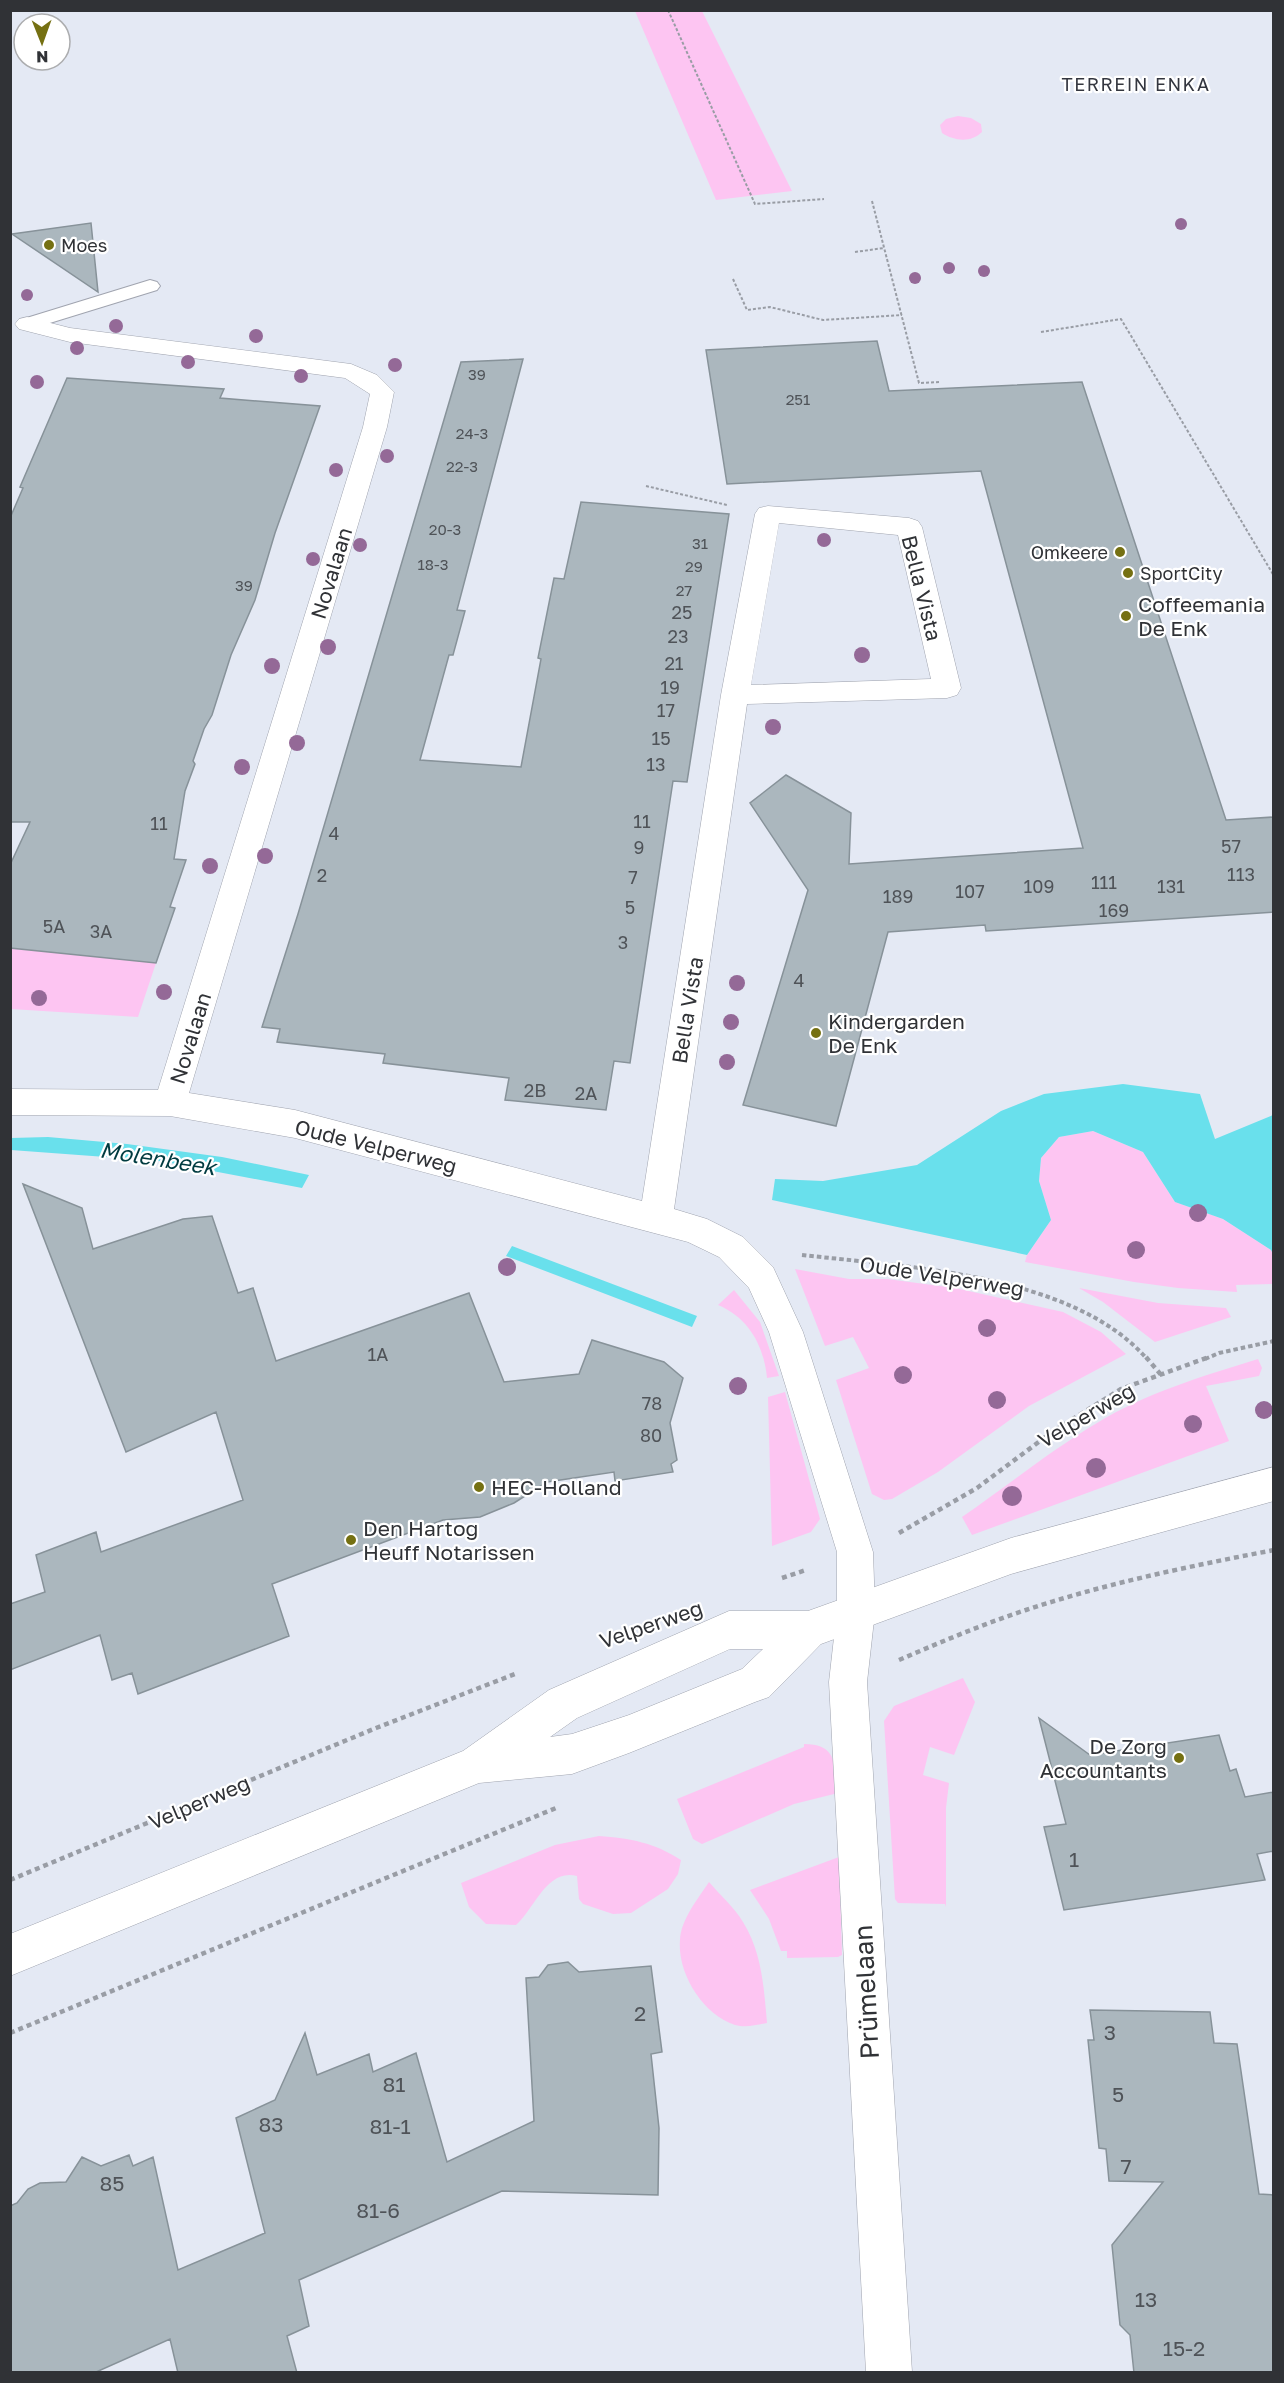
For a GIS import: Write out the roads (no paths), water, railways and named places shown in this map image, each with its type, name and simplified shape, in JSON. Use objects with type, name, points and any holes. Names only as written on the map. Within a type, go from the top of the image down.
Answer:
[{"type":"street","name":"Novalaan","points":[[18,325],[70,335],[351,371],[368,380],[382,392],[375,427],[170,1103]]},
{"type":"street","name":"Bella Vista","points":[[656,1218],[735,695],[768,514],[909,527],[946,687],[735,695]]},
{"type":"street","name":"Oude Velperweg","points":[[10,1102],[170,1103],[310,1128],[695,1229],[731,1247],[761,1278],[778,1312],[855,1552],[856,1611]]},
{"type":"street","name":"Velperweg","points":[[10,1955],[476,1765],[563,1704],[729,1630],[808,1630],[1011,1556],[1274,1484]]},
{"type":"street","name":"Prümelaan","points":[[856,1611],[848,1682],[888,2373]]},
{"type":"street","name":"Velperweg","points":[[476,1765],[572,1754],[650,1726],[755,1683],[808,1630]]},
{"type":"lane","points":[[18,325],[150,286]]},
{"type":"water","points":[[1123,1084],[1200,1094],[1215,1139],[1273,1115],[1273,1254],[1271,1250],[1223,1219],[1175,1202],[1143,1152],[1093,1131],[1059,1137],[1041,1158],[1039,1181],[1051,1220],[1027,1255],[772,1200],[775,1179],[823,1181],[917,1165],[1001,1111],[1044,1094]]},
{"type":"water","name":"Molenbeek","points":[[48,1137],[127,1144],[222,1157],[309,1175],[302,1188],[160,1161],[11,1150],[11,1138]]},
{"type":"water","points":[[512,1246],[697,1316],[692,1327],[506,1256]]},
{"type":"place","name":"Moes","points":[[49,245]]},
{"type":"place","name":"Omkeere","points":[[1120,552]]},
{"type":"place","name":"SportCity","points":[[1128,573]]},
{"type":"place","name":"Coffeemania De Enk","points":[[1126,616]]},
{"type":"place","name":"Kindergarden De Enk","points":[[816,1033]]},
{"type":"place","name":"HEC-Holland","points":[[479,1487]]},
{"type":"place","name":"Den Hartog Heuff Notarissen","points":[[351,1540]]},
{"type":"place","name":"De Zorg Accountants","points":[[1179,1758]]},
{"type":"district","name":"TERREIN ENKA","points":[[1136,84]]}]
